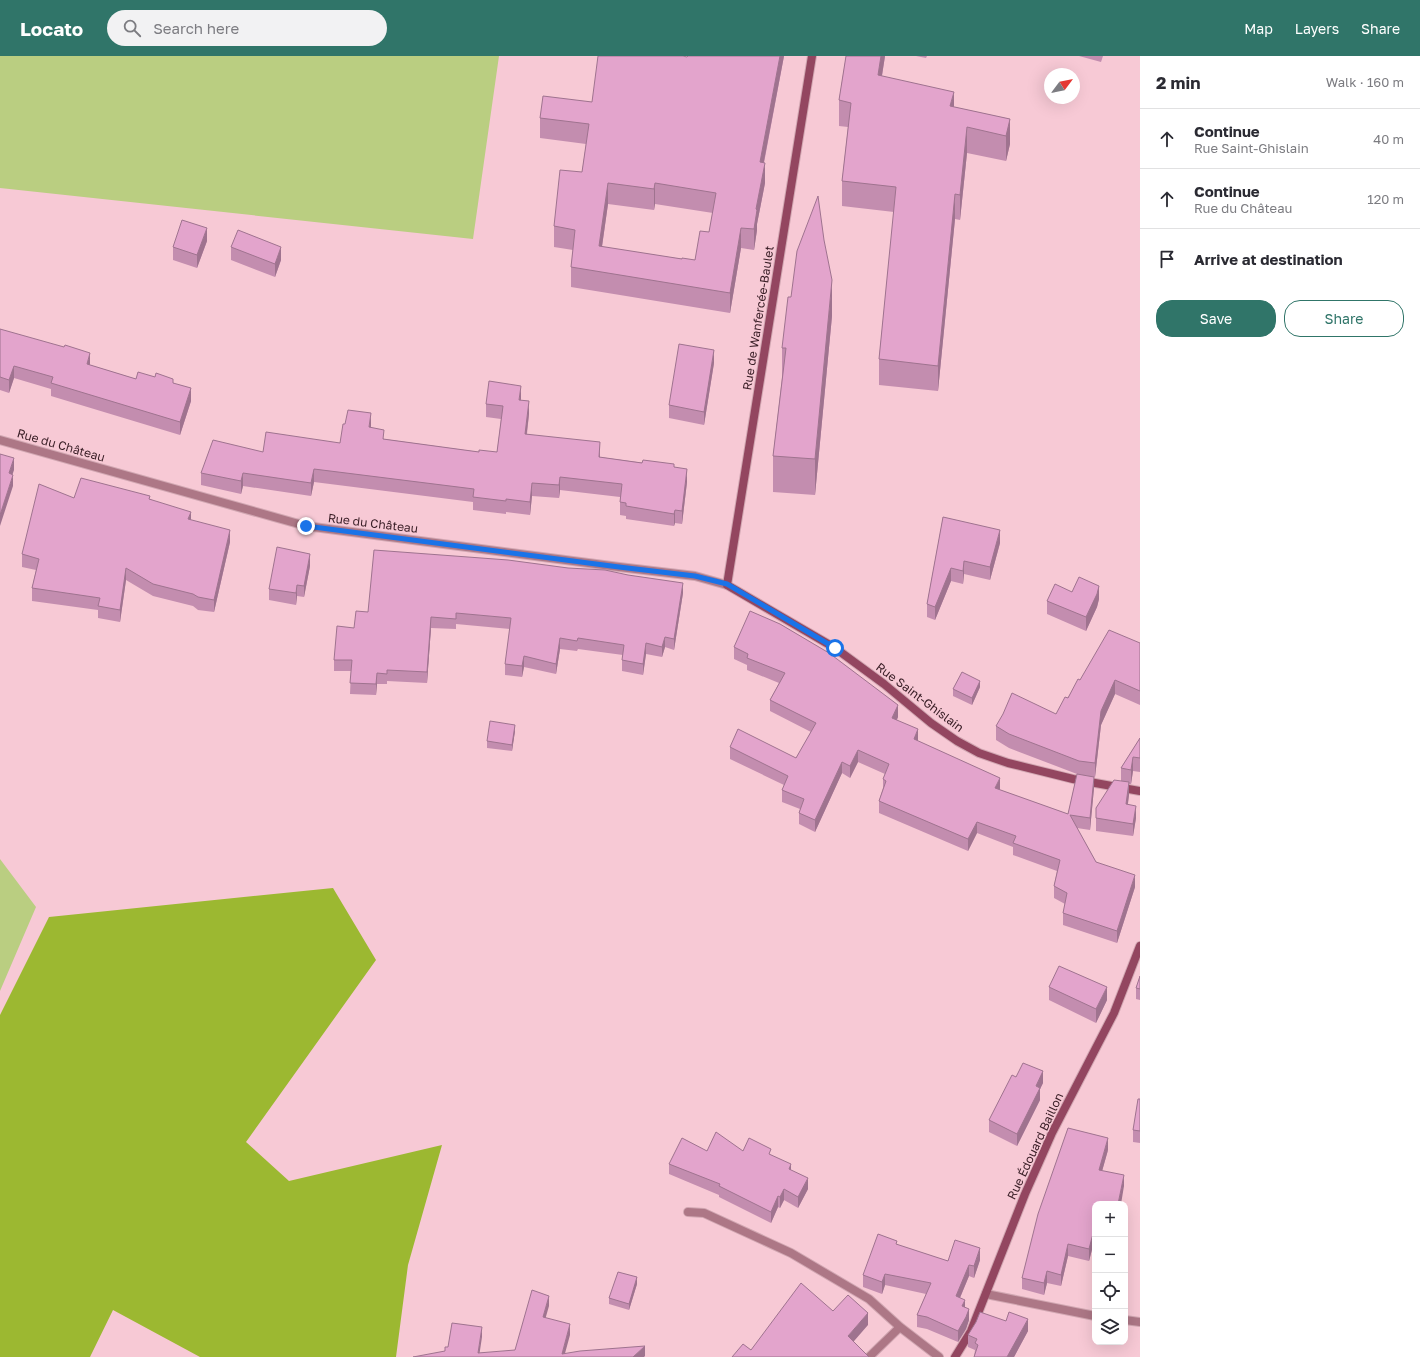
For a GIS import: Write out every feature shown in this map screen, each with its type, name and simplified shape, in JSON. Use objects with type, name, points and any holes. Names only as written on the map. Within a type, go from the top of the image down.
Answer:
[{"type":"main road","name":"Rue de Wanfercée-Baulet","points":[[727,584],[812,56]]},
{"type":"main road","name":"Rue Saint-Ghislain","points":[[727,584],[835,648],[884,684],[931,723],[957,741],[979,753],[1008,763],[1074,779],[1140,791]]},
{"type":"main road","name":"Rue Édouard Baillon","points":[[955,1357],[971,1331],[1025,1194],[1052,1133],[1114,1013],[1140,946]]},
{"type":"street","name":"Rue du Château","points":[[0,440],[306,526],[695,576],[727,584]]},
{"type":"street","points":[[688,1212],[704,1213],[791,1253],[869,1299],[900,1327],[940,1357]]},
{"type":"street","points":[[986,1294],[1092,1315]]},
{"type":"street","points":[[1128,1320],[1140,1322]]},
{"type":"street","points":[[869,1357],[900,1327]]},
{"type":"green space","points":[[0,56],[499,56],[473,239],[0,188]]},
{"type":"green space","points":[[0,859],[36,907],[0,991]]},
{"type":"green space","points":[[333,888],[376,960],[246,1142],[289,1181],[442,1145],[408,1265],[396,1357],[200,1357],[113,1310],[90,1357],[0,1357],[0,1015],[49,917]]},
{"type":"building","points":[[598,56],[780,56],[760,162],[765,163],[756,209],[754,229],[741,228],[730,293],[571,267],[575,230],[554,226],[560,170],[582,172],[589,124],[540,118],[543,96],[592,102]],"holes":[[[608,183],[654,189],[655,183],[716,193],[709,232],[700,231],[695,260],[599,246]]]},
{"type":"building","points":[[846,56],[881,56],[878,75],[954,92],[950,106],[1010,119],[1006,136],[967,127],[960,195],[955,194],[938,366],[879,359],[896,187],[842,181],[851,103],[839,100]]},
{"type":"building","points":[[818,196],[824,240],[832,280],[815,459],[773,456],[786,348],[782,348],[788,297],[791,297],[797,251]]},
{"type":"building","points":[[182,220],[207,228],[197,255],[173,247]]},
{"type":"building","points":[[238,230],[281,247],[275,264],[231,247]]},
{"type":"building","points":[[0,329],[64,347],[65,345],[90,353],[87,364],[136,379],[138,372],[155,377],[156,373],[173,379],[173,383],[191,388],[180,422],[51,383],[53,377],[14,366],[9,380],[0,377]]},
{"type":"building","points":[[679,344],[714,350],[704,412],[669,405]]},
{"type":"building","points":[[489,381],[521,386],[519,400],[529,401],[525,434],[600,442],[599,457],[642,463],[643,460],[674,464],[674,467],[687,469],[682,511],[675,510],[674,514],[626,506],[626,503],[620,502],[622,484],[560,477],[559,485],[532,483],[530,502],[473,497],[474,489],[314,469],[311,483],[243,473],[241,481],[201,473],[213,440],[263,452],[266,432],[340,443],[343,424],[345,424],[348,410],[371,413],[369,427],[384,430],[383,439],[479,452],[479,450],[497,452],[503,406],[486,404]]},
{"type":"building","points":[[0,454],[14,458],[9,473],[13,475],[0,515]]},
{"type":"building","points":[[81,478],[150,496],[149,499],[191,512],[188,519],[230,530],[214,600],[153,584],[126,568],[120,610],[98,606],[100,598],[32,588],[39,559],[22,554],[39,484],[74,498]]},
{"type":"building","points":[[943,517],[1000,530],[990,567],[964,561],[963,571],[951,568],[935,607],[927,604]]},
{"type":"building","points":[[277,547],[310,554],[304,586],[297,585],[296,593],[269,589]]},
{"type":"building","points":[[374,550],[508,560],[568,568],[605,570],[683,583],[674,639],[665,637],[662,647],[646,643],[643,664],[622,660],[624,645],[578,638],[577,641],[560,638],[556,664],[524,656],[522,666],[505,664],[511,618],[456,613],[456,619],[431,617],[427,672],[387,670],[387,674],[377,673],[376,684],[350,683],[352,660],[334,660],[337,626],[354,628],[356,611],[368,612]]},
{"type":"building","points":[[1079,577],[1099,586],[1097,594],[1086,617],[1047,601],[1055,584],[1072,592]]},
{"type":"building","points":[[750,611],[780,624],[829,653],[898,705],[892,718],[918,729],[914,739],[1000,778],[995,788],[1068,814],[1077,774],[1094,777],[1090,818],[1070,815],[1096,862],[1135,875],[1117,931],[1063,913],[1067,893],[1054,886],[1060,860],[1013,843],[1016,836],[977,822],[968,839],[879,801],[886,781],[883,779],[889,764],[858,750],[850,766],[842,762],[815,820],[799,813],[804,799],[782,790],[788,776],[730,747],[738,729],[796,758],[816,723],[770,700],[785,673],[747,658],[748,654],[734,647]]},
{"type":"building","points":[[1109,630],[1140,643],[1140,691],[1115,680],[1101,711],[1095,763],[1079,761],[1009,734],[996,726],[1012,693],[1056,714],[1065,697],[1068,698],[1078,679],[1080,680]]},
{"type":"building","points":[[962,672],[980,681],[972,698],[953,689]]},
{"type":"building","points":[[490,721],[515,725],[512,745],[487,741]]},
{"type":"building","points":[[1140,738],[1140,758],[1133,757],[1131,770],[1121,768]]},
{"type":"building","points":[[1114,780],[1129,782],[1126,804],[1136,806],[1133,824],[1096,818],[1096,808]]},
{"type":"building","points":[[1059,966],[1107,987],[1096,1009],[1049,987]]},
{"type":"building","points":[[1140,976],[1140,989],[1136,988]]},
{"type":"building","points":[[1023,1063],[1043,1071],[1036,1086],[1040,1088],[1017,1134],[989,1120],[1012,1075],[1016,1077]]},
{"type":"building","points":[[1138,1099],[1140,1099],[1140,1131],[1133,1130]]},
{"type":"building","points":[[1068,1128],[1108,1138],[1099,1170],[1124,1175],[1119,1201],[1092,1201],[1092,1238],[1089,1249],[1068,1244],[1061,1275],[1047,1271],[1044,1283],[1022,1278],[1038,1214]]},
{"type":"building","points":[[716,1132],[743,1151],[749,1138],[771,1149],[769,1154],[791,1164],[789,1169],[808,1178],[798,1197],[784,1189],[780,1197],[778,1196],[771,1212],[719,1186],[720,1184],[669,1164],[682,1138],[707,1151]]},
{"type":"building","points":[[878,1234],[897,1241],[896,1244],[948,1261],[955,1240],[980,1248],[974,1266],[969,1265],[956,1296],[965,1300],[962,1306],[969,1309],[958,1331],[927,1317],[917,1315],[931,1283],[885,1274],[882,1282],[863,1275]]},
{"type":"building","points":[[618,1272],[637,1277],[629,1304],[609,1298]]},
{"type":"building","points":[[801,1283],[833,1311],[848,1295],[868,1313],[848,1336],[869,1357],[732,1357],[743,1344],[751,1350]]},
{"type":"building","points":[[532,1290],[549,1296],[543,1317],[570,1324],[562,1354],[580,1351],[645,1346],[633,1357],[413,1357],[445,1351],[445,1347],[448,1347],[452,1323],[482,1327],[478,1353],[515,1350]]},
{"type":"building","points":[[980,1312],[1006,1321],[1009,1312],[1028,1319],[1007,1357],[974,1357],[978,1345],[975,1343],[977,1339],[968,1335]]},
{"type":"route","points":[[306,526],[695,576],[727,584],[835,648]]}]
